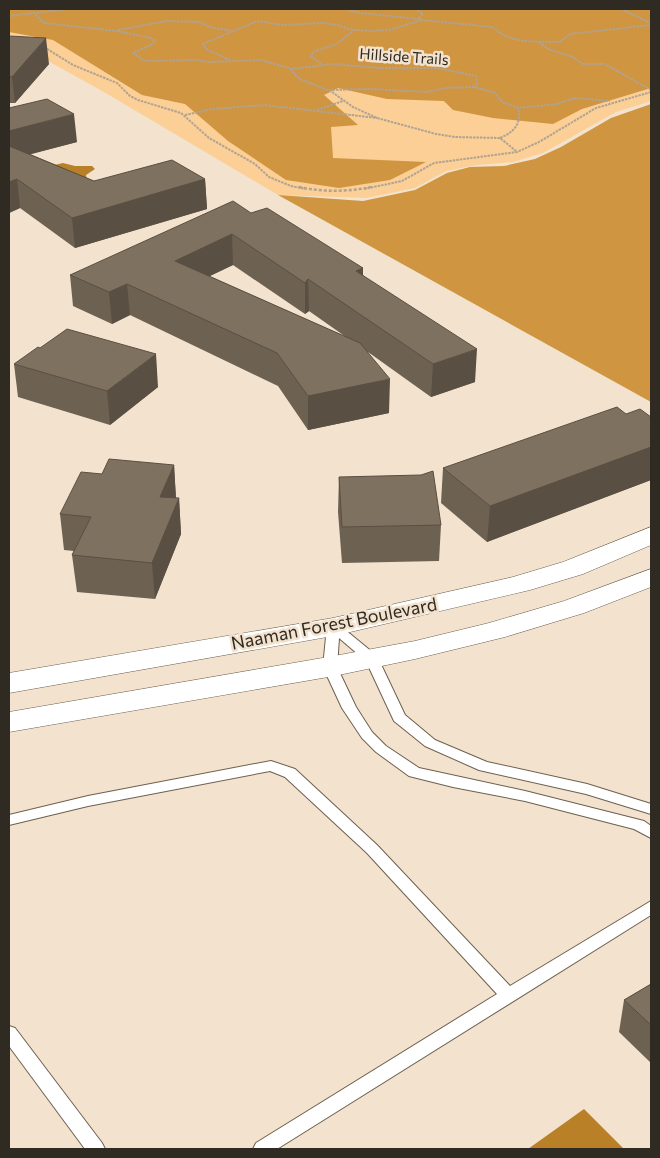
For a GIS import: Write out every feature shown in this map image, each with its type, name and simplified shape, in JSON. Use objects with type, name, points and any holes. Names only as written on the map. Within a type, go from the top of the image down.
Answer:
[{"type":"street","name":"Naaman Forest Boulevard","points":[[9,683],[333,627],[520,584],[573,568],[651,535]]},
{"type":"street","points":[[9,722],[372,659],[537,619],[610,595],[651,577]]},
{"type":"lane","points":[[333,627],[372,659],[399,718],[430,742],[484,766],[587,790],[651,809]]},
{"type":"lane","points":[[333,627],[330,667],[349,708],[367,735],[382,749],[414,772],[453,782],[525,796],[639,825],[651,833]]},
{"type":"lane","points":[[9,820],[97,800],[271,766],[290,773],[372,849],[509,996]]},
{"type":"lane","points":[[262,1149],[651,907]]},
{"type":"lane","points":[[9,1033],[96,1149]]},
{"type":"path","points":[[9,16],[68,9]]},
{"type":"path","points":[[344,9],[372,15],[488,26],[493,27],[501,35],[511,39],[539,41],[560,42],[570,34],[651,24]]},
{"type":"path","points":[[414,9],[423,14],[419,18],[422,20]]},
{"type":"path","points":[[621,9],[651,24]]},
{"type":"path","name":"Hillside Trails","points":[[32,12],[44,23],[117,31],[155,40],[151,45],[134,51],[143,60],[170,62],[261,60],[291,69],[322,64],[349,64],[379,68],[437,68],[476,76],[477,83],[475,87],[495,93],[502,102],[518,108]]},
{"type":"path","points":[[231,61],[206,48],[203,44],[257,21],[283,25],[323,23],[354,30],[389,30],[422,20]]},
{"type":"path","points":[[117,31],[128,27],[167,21],[201,22],[209,27],[232,31]]},
{"type":"path","points":[[322,64],[311,56],[313,52],[337,44],[354,30]]},
{"type":"path","points":[[539,41],[548,49],[573,57],[583,64],[589,66],[605,64],[651,91]]},
{"type":"path","points":[[40,46],[73,65],[117,84],[130,96],[138,100],[171,109],[184,115],[209,138],[255,164],[268,177],[291,186],[307,189],[341,191],[367,188],[402,181],[434,163],[517,152],[539,142],[584,113],[651,91]]},
{"type":"path","name":"Hillside Trails","points":[[291,69],[300,79],[339,96],[343,101],[377,118],[436,134],[481,139],[500,138]]},
{"type":"path","points":[[324,90],[371,89],[427,92],[446,88],[475,87]]},
{"type":"path","points":[[500,138],[511,134],[520,124],[522,117],[518,108],[557,104],[574,98],[613,102]]},
{"type":"path","points":[[317,111],[343,101]]},
{"type":"path","points":[[184,115],[213,109],[264,105],[377,118]]},
{"type":"path","points":[[500,138],[517,152]]},
{"type":"shaded area","points":[[9,9],[651,9],[651,101],[616,112],[543,153],[513,162],[477,165],[446,171],[415,188],[366,198],[278,195],[104,92],[30,51],[9,45]]},
{"type":"shaded area","points":[[9,9],[651,9],[651,88],[582,109],[553,124],[493,118],[453,110],[444,101],[387,99],[338,88],[324,95],[358,125],[331,127],[333,158],[426,162],[390,180],[339,188],[286,180],[228,141],[185,104],[142,95],[53,40],[9,32]]},
{"type":"shaded area","points":[[651,104],[651,402],[278,195],[363,201],[415,190],[447,173],[470,167],[504,166],[535,159],[561,147],[611,118]]},
{"type":"shaded area","points":[[63,163],[75,166],[92,166],[95,169],[86,175],[87,180],[50,166]]},
{"type":"shaded area","points":[[584,1109],[624,1149],[528,1149]]},
{"type":"building","points":[[9,36],[46,38],[12,77],[9,76]]},
{"type":"building","points":[[47,99],[74,114],[9,131],[9,108]]},
{"type":"building","points":[[9,146],[94,181],[172,160],[205,179],[72,218],[17,179],[9,182]]},
{"type":"building","points":[[233,201],[251,213],[267,208],[363,268],[356,271],[477,349],[433,364],[308,279],[305,283],[232,234],[175,261],[360,343],[390,379],[308,396],[277,353],[127,284],[109,292],[70,275]]},
{"type":"building","points":[[67,329],[156,354],[107,391],[14,364]]},
{"type":"building","points":[[617,407],[626,414],[640,409],[651,417],[651,447],[490,506],[443,468]]},
{"type":"building","points":[[109,459],[174,465],[160,497],[179,498],[152,563],[72,555],[91,517],[60,514],[81,472],[102,474]]},
{"type":"building","points":[[433,471],[441,525],[342,527],[339,477],[421,475]]},
{"type":"building","points":[[651,984],[651,1025],[624,1000]]}]
